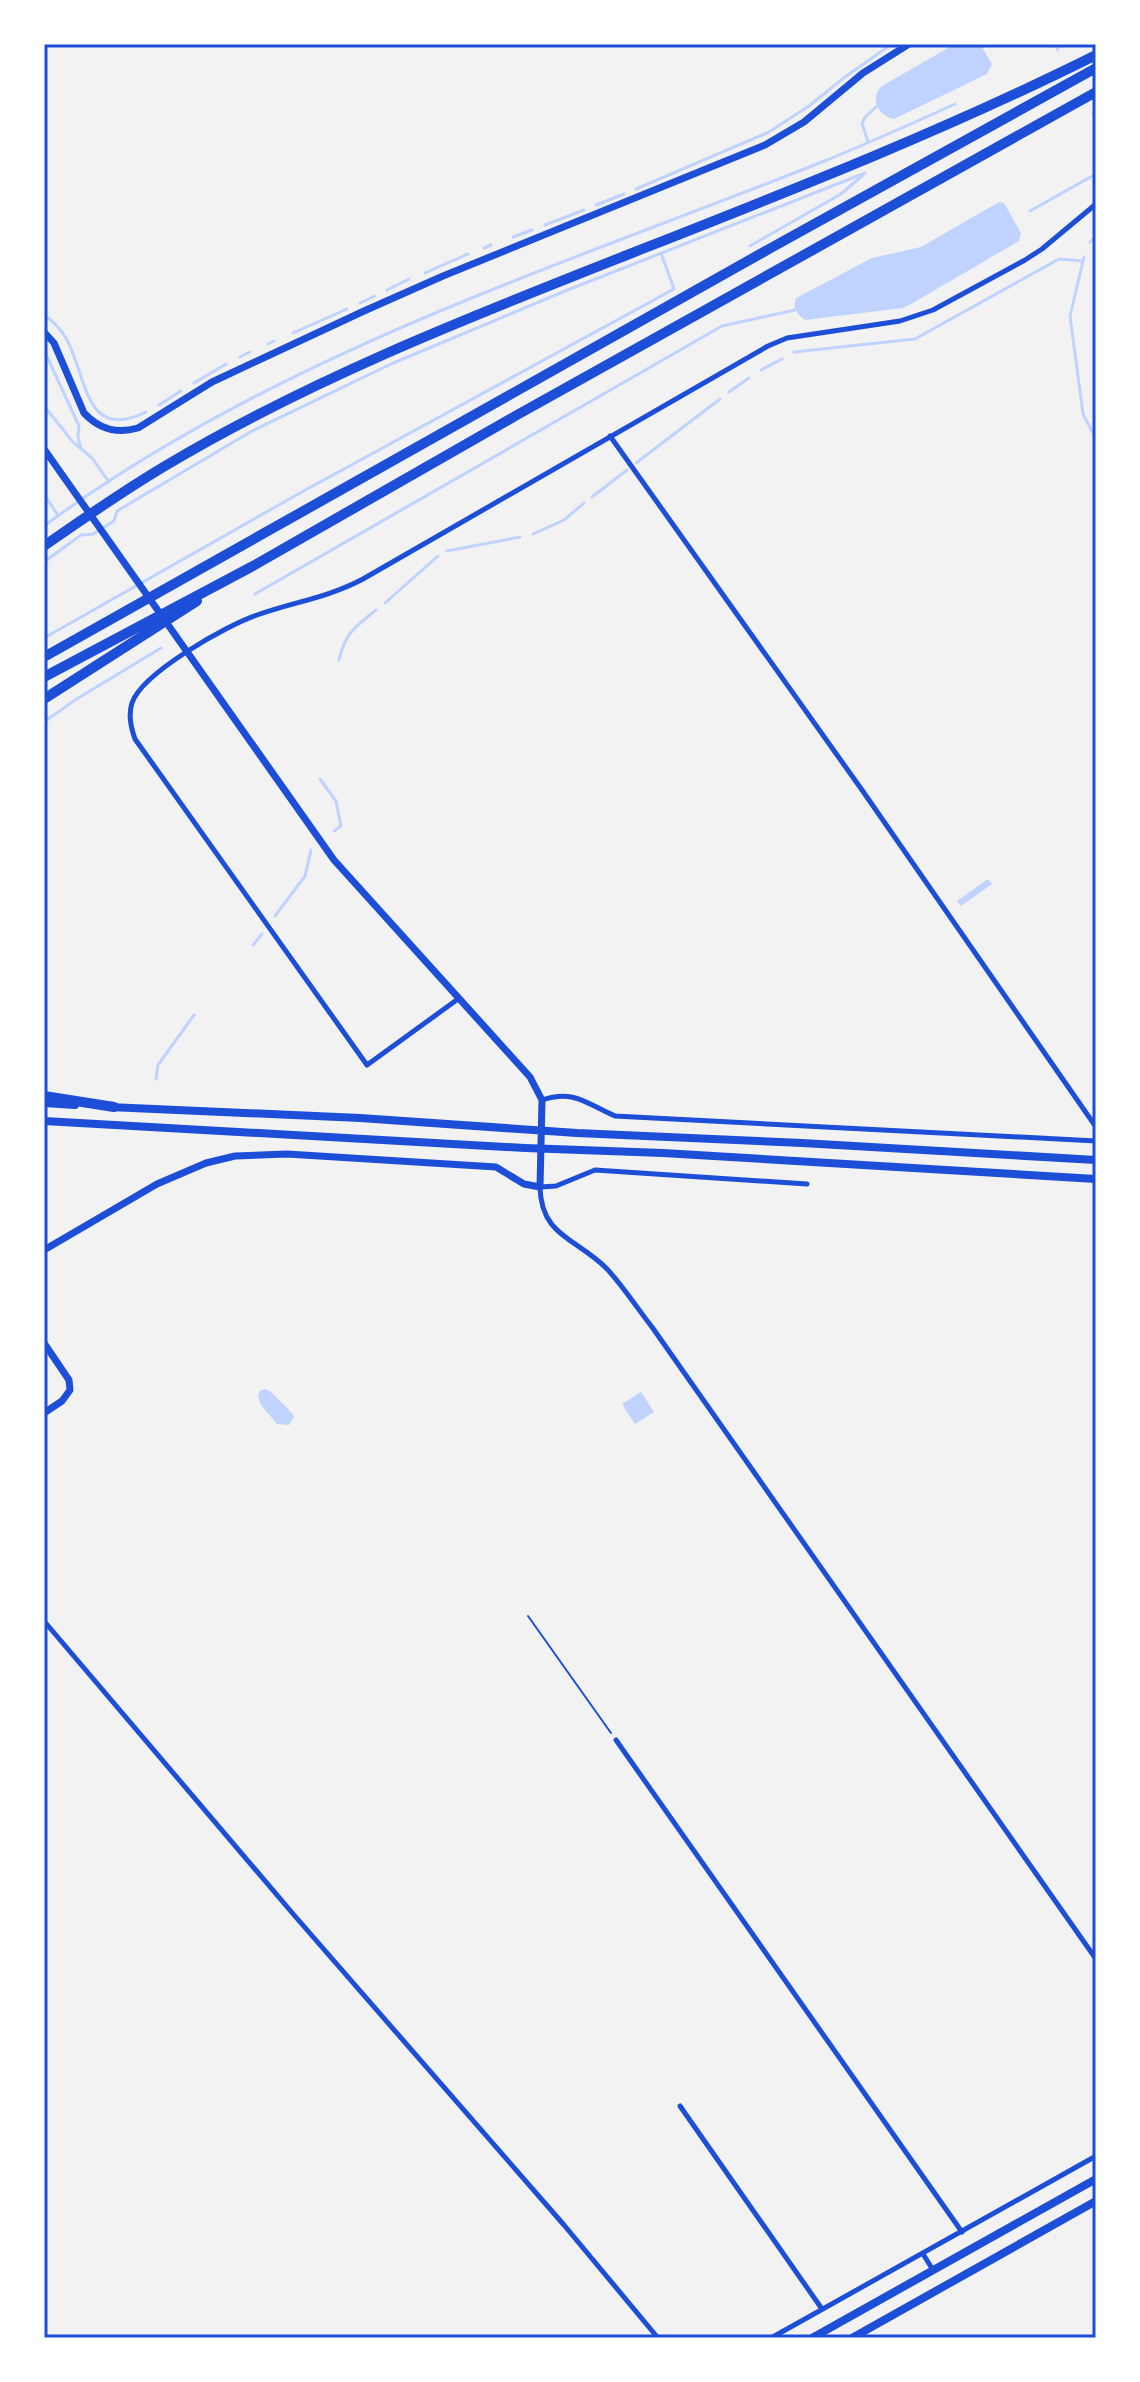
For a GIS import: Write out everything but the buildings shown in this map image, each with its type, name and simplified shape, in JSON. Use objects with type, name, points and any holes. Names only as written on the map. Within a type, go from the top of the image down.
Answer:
[{"type":"highway","points":[[44,546],[167,465],[325,382],[492,308],[896,148],[1096,55]]},
{"type":"highway","points":[[44,657],[1096,68]]},
{"type":"highway","points":[[44,677],[253,566],[543,400],[1096,92]]},
{"type":"highway","points":[[44,699],[253,566]]},
{"type":"highway","points":[[44,1096],[114,1107]]},
{"type":"main road","points":[[44,1103],[1096,1160]]},
{"type":"main road","points":[[44,1121],[1096,1179]]},
{"type":"main road","points":[[812,2338],[1096,2179]]},
{"type":"main road","points":[[852,2338],[1096,2201]]},
{"type":"street","points":[[44,332],[54,343],[84,413],[91,422],[104,429],[126,432],[138,428],[212,382],[364,311],[765,145],[804,122],[863,73],[909,44]]},
{"type":"street","points":[[458,999],[367,1065],[135,739],[131,730],[131,705],[144,683],[215,634],[258,614],[348,587],[745,357],[787,338],[883,325],[933,310],[1034,255],[1096,204]]},
{"type":"street","points":[[610,436],[862,790],[1096,1127]]},
{"type":"street","points":[[44,449],[334,860],[521,1067],[537,1089],[542,1100],[540,1187],[547,1218],[554,1228],[598,1259],[652,1327],[1096,1959]]},
{"type":"street","points":[[542,1100],[554,1095],[575,1096],[615,1116],[1096,1141]]},
{"type":"street","points":[[44,1250],[157,1184],[206,1163],[235,1156],[287,1154],[496,1167],[524,1184],[540,1187],[556,1186],[595,1170],[807,1184]]},
{"type":"street","points":[[44,1343],[69,1380],[70,1390],[62,1401],[44,1413]]},
{"type":"street","points":[[44,1621],[658,2338]]},
{"type":"street","points":[[616,1740],[962,2232]]},
{"type":"street","points":[[680,2106],[822,2309]]},
{"type":"street","points":[[771,2338],[1096,2156]]},
{"type":"street","points":[[923,2254],[933,2270]]},
{"type":"path","points":[[528,1616],[616,1740]]},
{"type":"water","points":[[955,44],[980,44],[992,64],[987,74],[894,119],[880,110],[876,96],[882,86]]},
{"type":"water","points":[[999,202],[1004,203],[1021,233],[1019,241],[911,304],[903,308],[805,320],[796,310],[796,298],[872,258],[921,247]]},
{"type":"water","points":[[988,879],[992,884],[961,906],[957,901]]},
{"type":"water","points":[[265,1389],[292,1413],[294,1417],[289,1425],[277,1424],[261,1405],[258,1395]]},
{"type":"water","points":[[641,1392],[654,1412],[635,1424],[622,1404]]},
{"type":"waterway","points":[[636,189],[769,132],[892,44]]},
{"type":"waterway","points":[[1054,44],[1058,50]]},
{"type":"waterway","points":[[44,526],[133,465],[226,411],[322,363],[520,278],[822,162],[955,104]]},
{"type":"waterway","points":[[868,142],[862,123],[877,106]]},
{"type":"waterway","points":[[1093,114],[1096,120]]},
{"type":"waterway","points":[[44,562],[81,535],[93,534],[114,521],[117,511],[252,431],[391,364],[565,291],[865,173]]},
{"type":"waterway","points":[[1030,211],[1096,174]]},
{"type":"waterway","points":[[750,246],[841,194],[862,176]]},
{"type":"waterway","points":[[596,205],[624,194]]},
{"type":"waterway","points":[[545,225],[584,210]]},
{"type":"waterway","points":[[513,237],[532,230]]},
{"type":"waterway","points":[[1090,242],[1096,237]]},
{"type":"waterway","points":[[484,248],[491,245]]},
{"type":"waterway","points":[[44,638],[300,493],[674,289],[661,253]]},
{"type":"waterway","points":[[425,273],[468,254]]},
{"type":"waterway","points":[[1084,257],[1070,316],[1083,414],[1096,439]]},
{"type":"waterway","points":[[794,352],[915,339],[1059,259],[1083,261]]},
{"type":"waterway","points":[[387,290],[409,279]]},
{"type":"waterway","points":[[360,303],[375,296]]},
{"type":"waterway","points":[[293,333],[347,309]]},
{"type":"waterway","points":[[255,594],[722,326],[795,310]]},
{"type":"waterway","points":[[44,315],[66,338],[84,386],[99,412],[110,419],[126,419],[146,412]]},
{"type":"waterway","points":[[268,344],[274,341]]},
{"type":"waterway","points":[[44,350],[79,426],[81,449]]},
{"type":"waterway","points":[[240,357],[250,352]]},
{"type":"waterway","points":[[761,370],[782,359]]},
{"type":"waterway","points":[[194,383],[226,364]]},
{"type":"waterway","points":[[729,392],[749,378]]},
{"type":"waterway","points":[[159,405],[181,391]]},
{"type":"waterway","points":[[636,463],[720,399]]},
{"type":"waterway","points":[[44,406],[73,442],[92,458],[109,482]]},
{"type":"waterway","points":[[592,497],[627,470]]},
{"type":"waterway","points":[[44,494],[57,514]]},
{"type":"waterway","points":[[533,534],[564,520],[584,503]]},
{"type":"waterway","points":[[447,551],[520,537]]},
{"type":"waterway","points":[[385,603],[438,556]]},
{"type":"waterway","points":[[339,660],[352,631],[376,610]]},
{"type":"waterway","points":[[44,722],[161,648]]},
{"type":"waterway","points":[[320,779],[336,801],[341,826],[334,831]]},
{"type":"waterway","points":[[275,916],[305,876],[311,850]]},
{"type":"waterway","points":[[253,945],[262,934]]},
{"type":"waterway","points":[[156,1079],[158,1065],[194,1015]]}]
